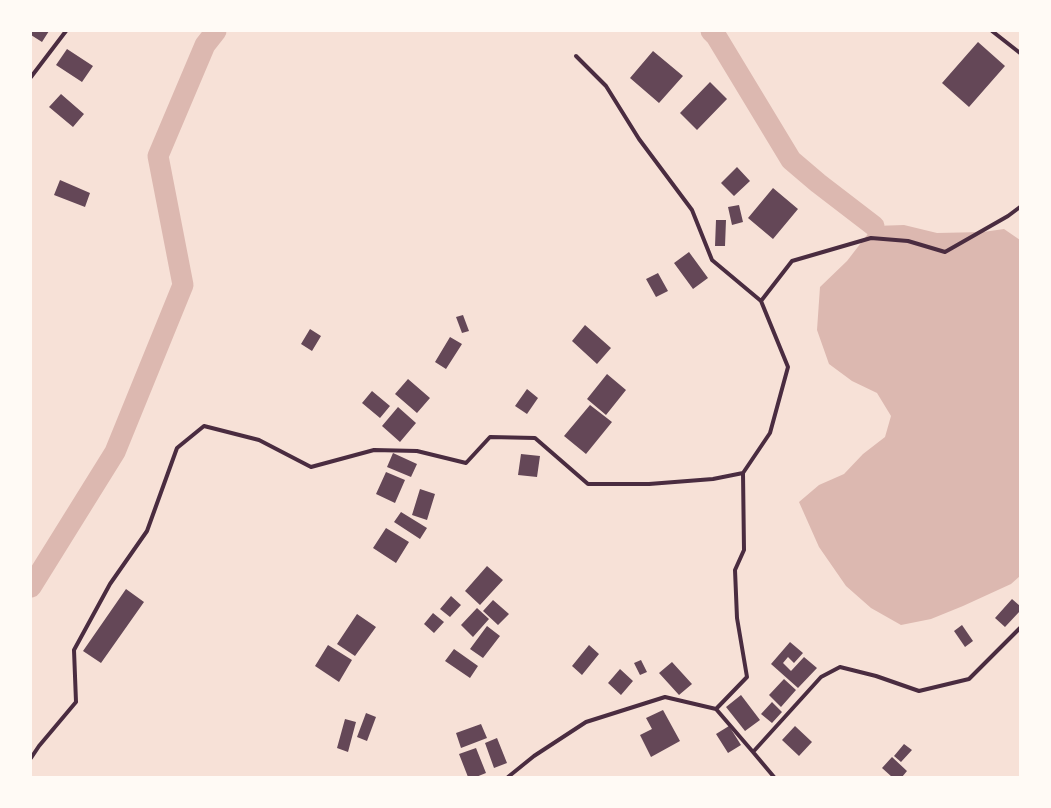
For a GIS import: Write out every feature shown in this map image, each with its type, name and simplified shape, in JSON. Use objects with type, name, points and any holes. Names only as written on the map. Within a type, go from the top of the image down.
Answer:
[{"type":"street","points":[[31,77],[66,31]]},
{"type":"street","points":[[992,31],[1020,53]]},
{"type":"street","points":[[576,56],[606,86],[639,140],[692,210],[712,260],[761,301],[788,367],[770,433],[743,473],[744,550],[735,570],[737,618],[747,677],[716,709]]},
{"type":"street","points":[[761,301],[792,261],[871,238],[908,241],[945,252],[1008,216],[1020,207]]},
{"type":"street","points":[[31,758],[76,702],[74,650],[110,584],[147,531],[177,448],[204,426],[258,440],[311,467],[374,450],[417,451],[466,463],[490,437],[535,438],[588,484],[649,484],[713,479],[743,473]]},
{"type":"street","points":[[753,752],[821,677],[840,667],[876,676],[920,691],[969,679],[1020,628]]},
{"type":"street","points":[[508,777],[534,756],[586,722],[665,698],[716,709],[774,777]]},
{"type":"shaded area","points":[[904,225],[937,233],[983,232],[1004,229],[1020,240],[1020,576],[1011,584],[963,606],[931,619],[901,625],[871,608],[846,586],[819,547],[799,502],[819,485],[844,474],[863,454],[885,437],[891,416],[877,393],[852,381],[829,364],[817,330],[820,287],[847,261],[874,226]]},
{"type":"building","points":[[31,31],[49,31],[42,42],[31,35]]},
{"type":"building","points":[[978,42],[1005,66],[969,107],[942,83]]},
{"type":"building","points":[[67,49],[93,66],[82,82],[56,65]]},
{"type":"building","points":[[653,51],[683,76],[659,103],[630,78]]},
{"type":"building","points":[[710,82],[727,99],[697,130],[680,113]]},
{"type":"building","points":[[61,94],[84,114],[73,127],[49,107]]},
{"type":"building","points":[[737,167],[750,181],[734,196],[721,183]]},
{"type":"building","points":[[60,180],[90,193],[85,207],[54,195]]},
{"type":"building","points":[[773,188],[798,209],[773,239],[748,218]]},
{"type":"building","points":[[739,205],[743,222],[732,225],[728,207]]},
{"type":"building","points":[[716,220],[726,220],[725,246],[715,246]]},
{"type":"building","points":[[689,252],[708,278],[693,289],[674,263]]},
{"type":"building","points":[[658,273],[668,291],[656,297],[646,279]]},
{"type":"building","points":[[463,315],[469,331],[462,333],[456,317]]},
{"type":"building","points":[[585,325],[611,348],[597,364],[572,341]]},
{"type":"building","points":[[310,329],[321,336],[312,351],[301,344]]},
{"type":"building","points":[[450,337],[462,344],[446,369],[435,362]]},
{"type":"building","points":[[607,374],[626,390],[606,415],[587,399]]},
{"type":"building","points":[[408,379],[430,398],[417,413],[395,394]]},
{"type":"building","points":[[527,389],[538,398],[527,414],[515,406]]},
{"type":"building","points":[[372,391],[390,406],[380,418],[362,403]]},
{"type":"building","points":[[590,405],[612,422],[586,454],[564,436]]},
{"type":"building","points":[[398,407],[416,423],[400,442],[382,426]]},
{"type":"building","points":[[393,453],[417,464],[411,477],[387,467]]},
{"type":"building","points":[[521,454],[540,456],[537,477],[518,475]]},
{"type":"building","points":[[386,472],[405,480],[395,503],[376,494]]},
{"type":"building","points":[[420,489],[435,494],[427,520],[412,515]]},
{"type":"building","points":[[401,512],[427,528],[420,539],[394,522]]},
{"type":"building","points":[[386,528],[409,542],[396,563],[373,548]]},
{"type":"building","points":[[487,566],[503,580],[480,605],[465,591]]},
{"type":"building","points":[[126,589],[144,602],[101,663],[83,651]]},
{"type":"building","points":[[451,596],[461,605],[450,617],[440,609]]},
{"type":"building","points":[[1012,599],[1020,606],[1020,611],[1005,627],[995,618]]},
{"type":"building","points":[[493,600],[509,614],[498,625],[483,611]]},
{"type":"building","points":[[477,608],[489,619],[473,637],[461,625]]},
{"type":"building","points":[[433,613],[444,622],[434,633],[424,624]]},
{"type":"building","points":[[357,614],[376,627],[355,656],[337,644]]},
{"type":"building","points":[[962,625],[973,641],[965,647],[954,631]]},
{"type":"building","points":[[487,626],[500,636],[483,658],[470,649]]},
{"type":"building","points":[[790,642],[803,653],[794,663],[788,657],[783,663],[791,671],[804,657],[817,668],[798,688],[771,664]]},
{"type":"building","points":[[328,645],[352,660],[339,682],[315,666]]},
{"type":"building","points":[[589,645],[599,654],[582,675],[572,666]]},
{"type":"building","points":[[454,649],[478,666],[470,678],[445,661]]},
{"type":"building","points":[[641,660],[647,672],[640,675],[634,663]]},
{"type":"building","points":[[672,662],[692,684],[679,695],[659,673]]},
{"type":"building","points":[[620,669],[633,681],[621,695],[608,683]]},
{"type":"building","points":[[784,679],[796,690],[781,707],[769,695]]},
{"type":"building","points":[[741,695],[760,720],[745,731],[726,707]]},
{"type":"building","points":[[772,702],[782,712],[772,723],[761,714]]},
{"type":"building","points":[[663,710],[680,741],[651,757],[640,735],[652,729],[646,718]]},
{"type":"building","points":[[366,713],[376,717],[367,741],[357,737]]},
{"type":"building","points":[[345,719],[356,722],[348,752],[337,748]]},
{"type":"building","points":[[481,724],[487,738],[461,748],[456,733]]},
{"type":"building","points":[[729,726],[741,745],[728,753],[716,734]]},
{"type":"building","points":[[795,726],[812,742],[799,756],[782,740]]},
{"type":"building","points":[[497,738],[507,763],[494,768],[485,743]]},
{"type":"building","points":[[904,744],[912,750],[901,762],[894,756]]},
{"type":"building","points":[[476,748],[486,773],[476,777],[468,777],[459,754]]},
{"type":"building","points":[[892,757],[907,771],[902,777],[892,777],[882,768]]},
{"type":"waterway","points":[[31,587],[115,452],[183,285],[158,156],[205,45],[216,31]]},
{"type":"waterway","points":[[711,31],[716,36],[791,160],[874,226]]}]
